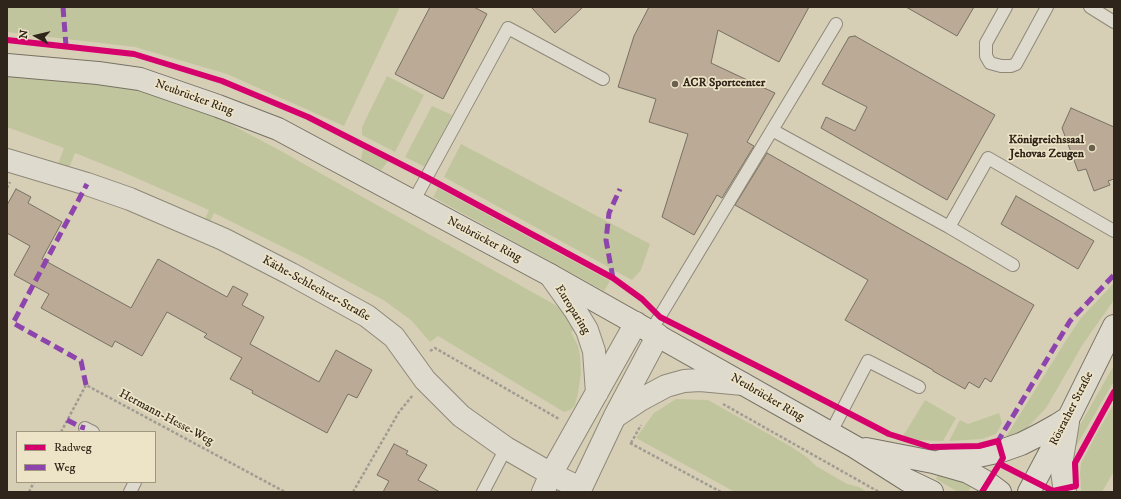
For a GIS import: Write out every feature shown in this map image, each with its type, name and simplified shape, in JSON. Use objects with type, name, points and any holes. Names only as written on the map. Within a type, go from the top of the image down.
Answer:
[{"type":"main road","name":"Neubrücker Ring","points":[[7,65],[98,73],[140,79],[278,129],[649,330],[855,447],[912,486],[932,492]]},
{"type":"main road","name":"Käthe-Schlechter-Straße","points":[[7,160],[130,199],[223,239],[291,274],[367,316],[394,337],[425,380],[461,416],[506,448],[547,483],[580,490]]},
{"type":"main road","name":"Europaring","points":[[550,275],[575,310],[587,330],[594,351],[597,393]]},
{"type":"main road","name":"Rösrather Straße","points":[[1029,492],[1069,417],[1114,326]]},
{"type":"main road","points":[[547,483],[597,393],[649,330]]},
{"type":"main road","points":[[580,490],[612,424],[649,330]]},
{"type":"main road","points":[[612,424],[640,400],[666,386],[684,381],[700,380],[743,384]]},
{"type":"main road","points":[[933,462],[969,458],[1001,451],[1039,436],[1069,417]]},
{"type":"main road","points":[[1065,492],[1061,465],[1069,417]]},
{"type":"main road","points":[[855,447],[933,462],[968,472],[988,483],[1000,492]]},
{"type":"lane","points":[[1006,7],[986,43],[986,56],[990,63],[1001,66],[1011,66],[1016,64],[1047,7]]},
{"type":"lane","points":[[1090,7],[1113,18]]},
{"type":"lane","points":[[649,330],[836,24]]},
{"type":"lane","points":[[413,202],[508,28],[603,79]]},
{"type":"lane","points":[[772,130],[949,227],[1013,265]]},
{"type":"lane","points":[[949,227],[988,158],[1114,231]]},
{"type":"lane","points":[[830,434],[868,361],[919,387]]},
{"type":"lane","points":[[483,492],[506,448]]},
{"type":"lane","points":[[130,492],[134,483]]},
{"type":"path","points":[[413,362],[435,348],[576,429]]},
{"type":"path","points":[[353,492],[399,412],[425,380]]},
{"type":"path","points":[[721,404],[879,492]]},
{"type":"path","points":[[631,443],[644,420]]},
{"type":"path","points":[[612,424],[631,443],[721,492]]},
{"type":"path","points":[[29,492],[34,483]]},
{"type":"green space","points":[[7,7],[400,7],[344,126],[227,74],[135,47],[7,32]]},
{"type":"green space","points":[[7,74],[99,81],[148,92],[194,108],[232,125],[279,150],[557,306],[572,320],[576,328],[571,332],[578,346],[581,373],[575,405],[570,410],[564,412],[438,336],[430,342],[412,321],[385,301],[307,259],[214,213],[207,228],[202,226],[209,210],[75,153],[69,168],[58,164],[64,148],[7,127]]},
{"type":"green space","points":[[387,76],[424,95],[395,152],[362,135],[362,127]]},
{"type":"green space","points":[[432,106],[452,115],[425,167],[405,157]]},
{"type":"green space","points":[[461,144],[650,244],[641,270],[632,280],[444,177]]},
{"type":"green space","points":[[363,149],[388,161],[381,170],[361,160]]},
{"type":"green space","points":[[438,188],[610,281],[604,291],[433,197]]},
{"type":"green space","points":[[1114,283],[1114,300],[1083,344],[1046,408],[1027,428],[1018,435],[1004,440],[1081,318]]},
{"type":"green space","points":[[1114,365],[1114,381],[1071,455],[1080,425]]},
{"type":"green space","points":[[676,399],[708,400],[790,446],[808,458],[816,466],[847,484],[859,487],[867,492],[735,492],[636,438],[654,413]]},
{"type":"green space","points":[[925,400],[956,418],[943,441],[916,440],[903,436]]},
{"type":"green space","points":[[1114,404],[1114,471],[1102,492],[1081,492],[1081,463]]},
{"type":"green space","points":[[999,413],[1002,423],[996,434],[982,439],[949,441],[960,420],[968,424]]},
{"type":"green space","points":[[939,472],[974,483],[968,492],[958,492],[936,479]]},
{"type":"building","points":[[430,7],[474,7],[487,14],[443,99],[395,74]]},
{"type":"building","points":[[531,7],[583,7],[555,33]]},
{"type":"building","points":[[649,7],[809,7],[779,62],[718,30],[711,63],[775,93],[747,142],[754,146],[722,198],[717,195],[694,235],[662,217],[688,134],[649,122],[656,99],[618,87],[634,36]]},
{"type":"building","points":[[906,7],[974,7],[957,36]]},
{"type":"building","points":[[855,36],[995,115],[947,200],[821,128],[826,117],[855,131],[867,107],[822,84],[849,37]]},
{"type":"building","name":"Königreichssaal Jehovas Zeugen","points":[[1071,108],[1114,127],[1114,179],[1108,181],[1110,185],[1094,191],[1086,169],[1078,171],[1062,128]]},
{"type":"building","points":[[767,153],[1034,305],[991,382],[985,378],[979,388],[969,382],[965,389],[845,320],[868,280],[735,205]]},
{"type":"building","points":[[16,189],[31,197],[28,203],[62,222],[42,259],[131,308],[158,259],[227,297],[233,286],[248,294],[242,305],[264,317],[250,344],[319,382],[336,350],[372,370],[357,398],[348,394],[327,433],[252,393],[253,391],[230,379],[242,358],[204,337],[207,334],[167,312],[142,356],[115,341],[112,347],[41,308],[49,294],[14,275],[30,246],[7,233],[7,205]]},
{"type":"building","points":[[1016,196],[1094,241],[1078,269],[1001,224]]},
{"type":"building","points":[[394,444],[408,451],[406,454],[427,465],[418,480],[440,492],[383,492],[389,481],[377,475]]},
{"type":"marked path","points":[[63,7],[66,46]]},
{"type":"marked path","points":[[86,385],[81,361],[13,323],[87,184]]},
{"type":"marked path","points":[[613,278],[606,240],[609,213],[620,189]]},
{"type":"marked path","points":[[996,442],[1070,321],[1114,275]]},
{"type":"marked path","points":[[67,420],[85,428]]},
{"type":"cycle path","points":[[7,40],[134,54],[222,81],[308,117],[426,177],[613,278],[642,299],[660,317],[889,434],[930,447],[979,446],[998,441],[1003,458],[982,492]]},
{"type":"cycle path","points":[[1000,464],[1053,491],[1076,486],[1075,463],[1114,392]]},
{"type":"place","name":"ACR Sportcenter","points":[[675,84]]},
{"type":"place","name":"Königreichssaal Jehovas Zeugen","points":[[1092,148]]}]
